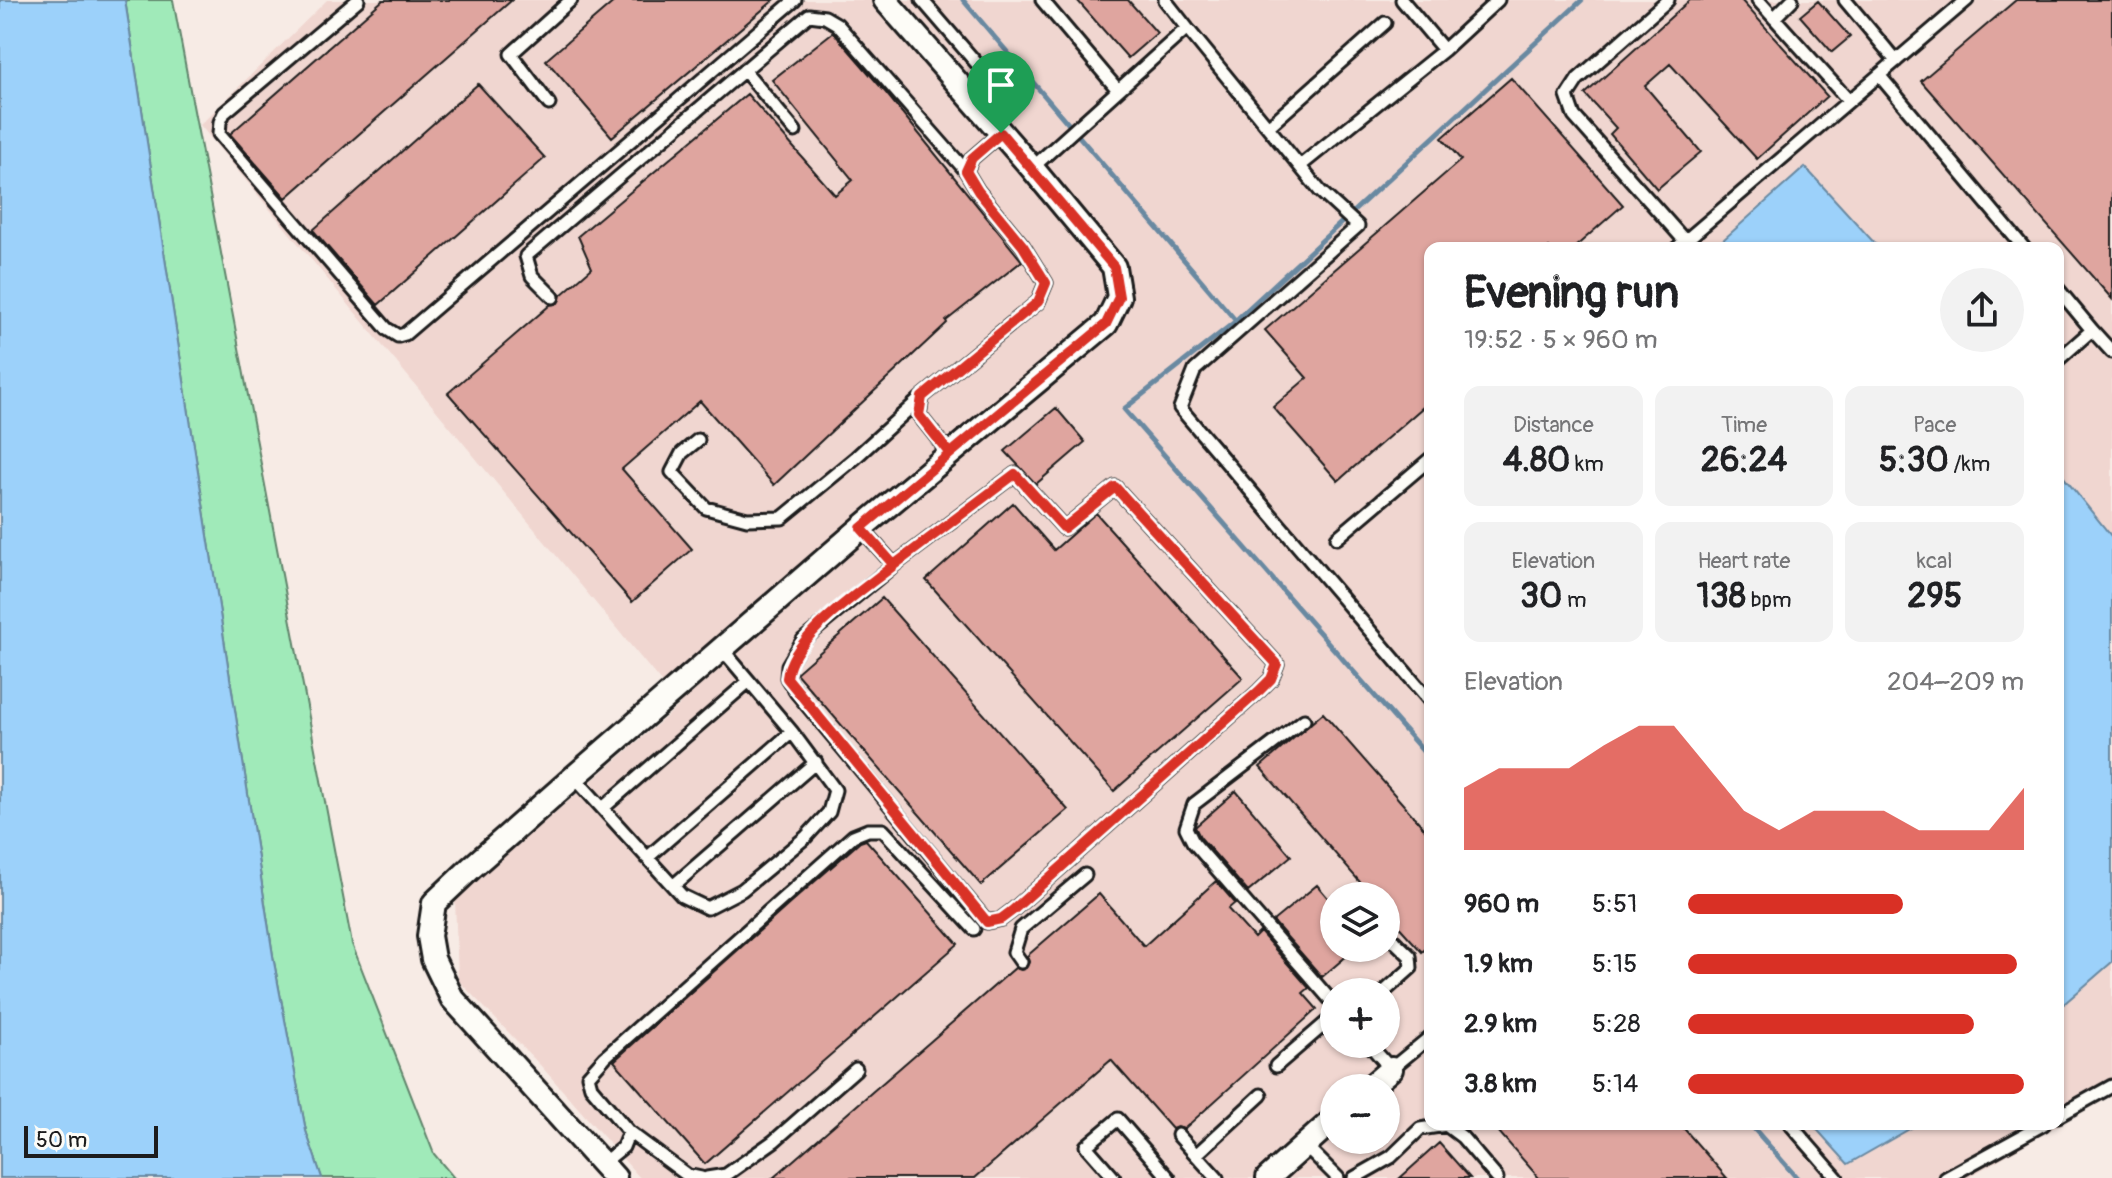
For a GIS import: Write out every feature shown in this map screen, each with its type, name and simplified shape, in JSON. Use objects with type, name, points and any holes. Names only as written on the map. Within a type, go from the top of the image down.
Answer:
[{"type":"street","points":[[608,1171],[452,998],[433,959],[429,936],[434,903],[861,528],[1106,324],[1119,297],[1114,267],[885,0]]},
{"type":"street","points":[[1385,1074],[1391,1069]]},
{"type":"street","points":[[1268,1178],[1320,1132]]},
{"type":"lane","points":[[358,0],[224,113],[219,134],[387,329],[398,336],[405,334],[795,0]]},
{"type":"lane","points":[[549,104],[511,54],[571,0]]},
{"type":"lane","points":[[922,0],[1010,102]]},
{"type":"lane","points":[[1042,0],[1118,90]]},
{"type":"lane","points":[[1165,0],[1320,191],[1358,226],[1195,370],[1180,408],[1424,694]]},
{"type":"lane","points":[[1402,0],[1444,50]]},
{"type":"lane","points":[[1300,166],[1444,50],[1498,0]]},
{"type":"lane","points":[[1668,0],[1578,79],[1567,96],[1574,116],[1679,242]]},
{"type":"lane","points":[[1758,0],[1849,101]]},
{"type":"lane","points":[[1774,18],[1792,0]]},
{"type":"lane","points":[[1845,0],[1896,61]]},
{"type":"lane","points":[[1683,242],[1967,0]]},
{"type":"lane","points":[[553,297],[532,276],[526,256],[809,15],[825,17],[837,24],[966,171],[978,191],[1023,246],[1046,283],[1038,302],[782,518],[747,519],[706,508],[672,472],[682,453],[698,440]]},
{"type":"lane","points":[[1268,127],[1385,23]]},
{"type":"lane","points":[[1032,168],[1187,28]]},
{"type":"lane","points":[[744,70],[795,131]]},
{"type":"lane","points":[[1879,75],[2019,242]]},
{"type":"lane","points":[[966,171],[972,158],[1001,133]]},
{"type":"lane","points":[[2064,296],[2112,352]]},
{"type":"lane","points":[[2064,355],[2092,330]]},
{"type":"lane","points":[[922,397],[919,415],[950,454]]},
{"type":"lane","points":[[1337,538],[1424,464]]},
{"type":"lane","points":[[1015,474],[1064,528],[1115,487],[1277,664],[1271,679],[1259,691],[1013,910],[1001,919],[987,922],[787,678],[788,665],[803,640],[894,565],[1015,474]]},
{"type":"lane","points":[[861,528],[894,565]]},
{"type":"lane","points":[[574,777],[682,896],[707,908],[742,890],[806,837],[829,812],[835,790],[792,732],[722,649]]},
{"type":"lane","points":[[603,808],[749,681]]},
{"type":"lane","points":[[1304,720],[1194,804],[1186,828],[1193,842],[1320,988]]},
{"type":"lane","points":[[647,858],[792,732]]},
{"type":"lane","points":[[673,886],[816,762]]},
{"type":"lane","points":[[856,1069],[774,1141],[726,1175],[704,1178],[687,1175],[629,1132],[591,1087],[588,1076],[605,1057],[853,836],[868,830],[883,830],[974,929]]},
{"type":"lane","points":[[1021,962],[1014,952],[1021,929],[1085,875]]},
{"type":"lane","points":[[1400,946],[1410,956],[1411,968],[1400,978]]},
{"type":"lane","points":[[1276,1066],[1320,1028]]},
{"type":"lane","points":[[1381,1058],[1391,1069],[1424,1042]]},
{"type":"lane","points":[[2064,1113],[2112,1086]]},
{"type":"lane","points":[[1197,1154],[1261,1095]]},
{"type":"lane","points":[[1114,1178],[1086,1146],[1118,1119],[1169,1178]]},
{"type":"lane","points":[[1354,1178],[1391,1157],[1424,1128]]},
{"type":"lane","points":[[1453,1130],[1497,1178]]},
{"type":"lane","points":[[1795,1130],[1837,1178]]},
{"type":"lane","points":[[1946,1178],[2033,1130]]},
{"type":"lane","points":[[608,1171],[629,1132]]},
{"type":"lane","points":[[1178,1135],[1217,1178]]},
{"type":"lane","points":[[1305,1145],[1338,1178]]},
{"type":"shaded area","points":[[327,0],[2112,0],[2112,1094],[2064,1122],[2064,242],[1424,242],[1424,1130],[2050,1130],[1967,1178],[640,1178],[541,1066],[458,980],[455,899],[680,705],[200,125]]},
{"type":"green space","points":[[125,0],[173,0],[352,944],[434,1154],[454,1178],[322,1178],[306,1131],[274,962]]},
{"type":"water","points":[[0,0],[125,0],[274,962],[306,1131],[322,1178],[0,1178]]},
{"type":"water","points":[[1805,167],[1874,242],[1721,242]]},
{"type":"water","points":[[2064,477],[2112,537],[2112,962],[2064,1004]]},
{"type":"water","points":[[1817,1130],[1908,1130],[1848,1164]]},
{"type":"building","points":[[383,0],[512,0],[286,198],[230,134]]},
{"type":"building","points":[[616,0],[774,0],[612,137],[546,60]]},
{"type":"building","points":[[1077,0],[1128,0],[1157,33],[1128,58]]},
{"type":"building","points":[[1690,0],[1741,0],[1827,96],[1757,159],[1670,64],[1645,86],[1701,152],[1657,189],[1610,134],[1616,128],[1585,94]]},
{"type":"building","points":[[2016,0],[2112,0],[2112,299],[2064,242],[1921,81]]},
{"type":"building","points":[[1818,1],[1850,37],[1832,52],[1800,16]]},
{"type":"building","points":[[833,32],[1022,261],[946,321],[774,485],[700,401],[622,469],[692,549],[632,602],[448,393],[550,305],[558,303],[561,295],[592,268],[578,236],[747,94],[835,195],[853,180],[772,80]]},
{"type":"building","points":[[1511,78],[1623,205],[1581,242],[1424,242],[1424,406],[1338,481],[1273,407],[1307,378],[1265,330],[1461,160],[1442,138]]},
{"type":"building","points":[[478,84],[545,158],[378,305],[313,230]]},
{"type":"building","points":[[1056,408],[1085,442],[1036,484],[1005,451]]},
{"type":"building","points":[[1013,503],[1054,550],[1096,513],[1243,678],[1114,791],[926,580]]},
{"type":"building","points":[[882,598],[1068,810],[981,885],[796,673]]},
{"type":"building","points":[[1323,713],[1424,828],[1424,950],[1422,952],[1400,928],[1400,882],[1360,882],[1260,767]]},
{"type":"building","points":[[1236,791],[1291,856],[1248,892],[1200,837],[1195,827]]},
{"type":"building","points":[[866,840],[958,944],[705,1164],[614,1061],[804,891]]},
{"type":"building","points":[[1216,881],[1235,903],[1228,909],[1254,938],[1260,932],[1309,988],[1303,993],[1317,1009],[1184,1129],[1172,1129],[1111,1060],[975,1178],[773,1178],[1015,968],[1026,968],[1029,962],[1027,956],[1099,894],[1144,946]]},
{"type":"building","points":[[1317,885],[1320,889],[1320,962],[1340,962],[1322,977],[1273,921]]},
{"type":"building","points":[[1497,1130],[1685,1130],[1727,1178],[1539,1178]]},
{"type":"building","points":[[1439,1143],[1470,1178],[1400,1178]]},
{"type":"waterway","points":[[963,0],[1236,321],[1124,409],[1424,752]]},
{"type":"waterway","points":[[1236,320],[1582,0]]},
{"type":"waterway","points":[[1755,1130],[1797,1178]]},
{"type":"route","points":[[1001,133],[972,158],[966,171],[978,191],[1023,246],[1046,283],[1038,302],[922,397],[919,415],[950,454],[861,528],[894,565],[803,640],[788,665],[787,678],[987,922],[1001,919],[1013,910],[1259,691],[1271,679],[1277,664],[1115,487],[1064,528],[1015,474],[894,565],[861,528],[950,454],[1106,324],[1119,297],[1114,267],[1001,133]]}]
